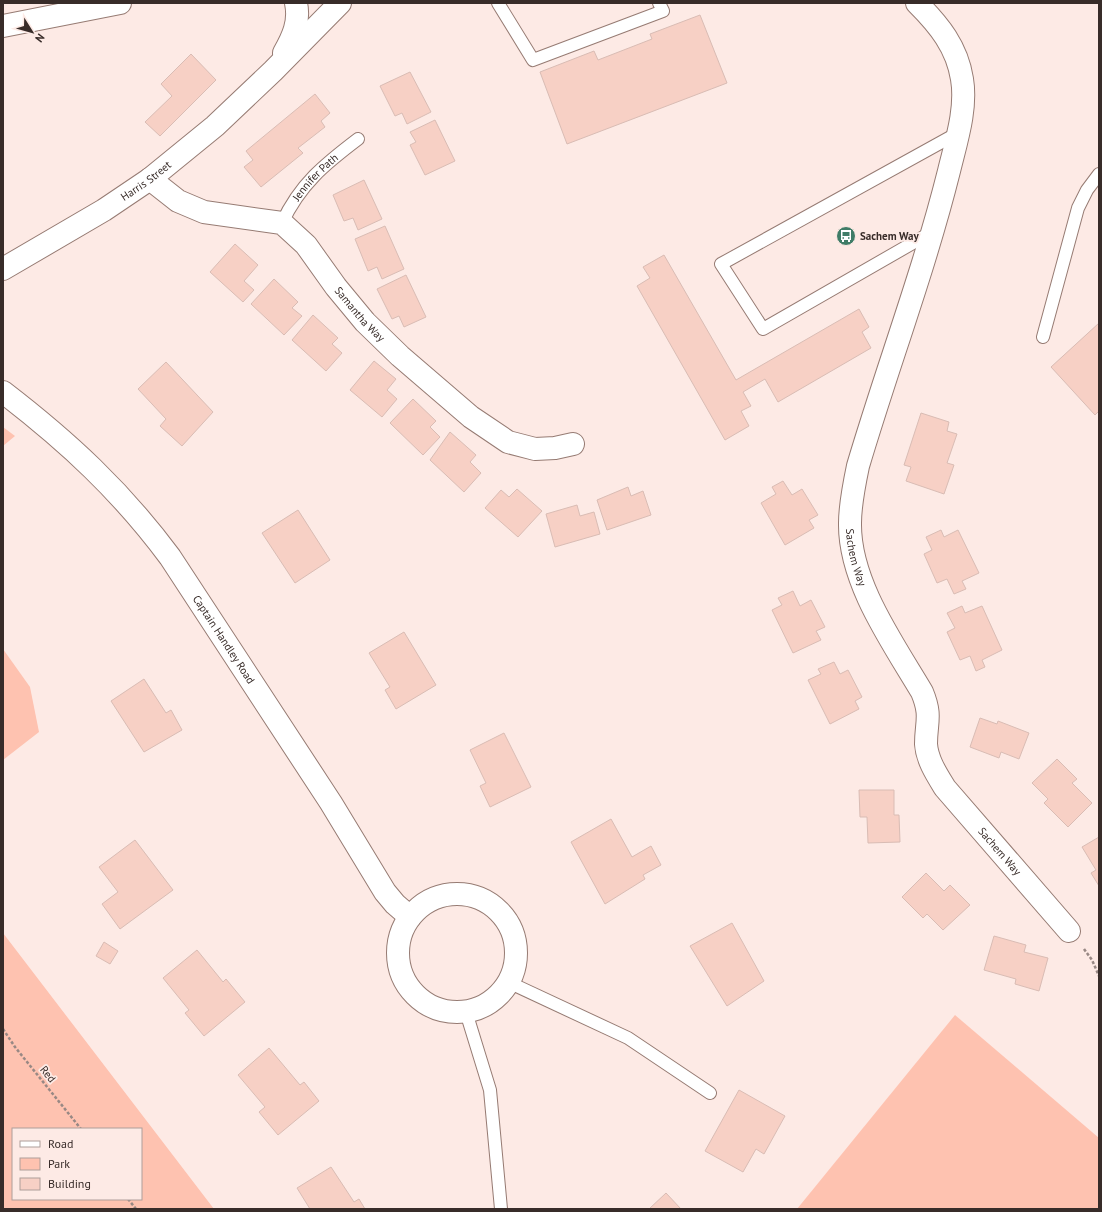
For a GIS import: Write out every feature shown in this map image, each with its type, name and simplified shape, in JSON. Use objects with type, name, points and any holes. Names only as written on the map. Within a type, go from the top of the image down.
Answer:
[{"type":"street","points":[[3,26],[120,3]]},
{"type":"street","name":"Harris Street","points":[[273,71],[293,37],[297,21],[296,3]]},
{"type":"street","name":"Harris Street","points":[[3,269],[104,210],[150,179],[215,126],[273,71],[340,3]]},
{"type":"street","name":"Sachem Way","points":[[917,3],[945,34],[957,56],[963,80],[962,106],[958,133],[932,232],[858,466],[852,496],[850,524],[853,551],[872,605],[927,703],[929,718],[926,745],[929,758],[936,773],[945,788],[1068,931]]},
{"type":"street","points":[[150,179],[178,201],[204,212],[282,223]]},
{"type":"street","name":"Samantha Way","points":[[282,223],[306,245],[336,287],[365,322],[400,356],[471,417],[508,442],[534,449],[555,448],[573,444]]},
{"type":"street","name":"Captain Handley Road","points":[[3,392],[64,440],[117,492],[147,526],[170,557],[331,803],[384,892],[410,917]]},
{"type":"street","points":[[465,894],[488,903],[498,910],[506,920],[515,942],[514,967],[508,982],[495,999],[484,1006],[466,1012],[444,1012],[432,1008],[410,991],[403,980],[397,954],[403,928],[410,917],[419,908],[440,896],[465,894]]},
{"type":"lane","points":[[498,3],[533,60],[663,11],[660,3]]},
{"type":"lane","points":[[932,232],[763,330],[721,264],[958,133]]},
{"type":"lane","name":"Jennifer Path","points":[[282,223],[288,208],[304,186],[323,166],[358,139]]},
{"type":"lane","points":[[1044,337],[1078,208],[1087,190],[1099,174]]},
{"type":"lane","points":[[508,982],[628,1038],[710,1093]]},
{"type":"lane","points":[[466,1012],[490,1090],[502,1209]]},
{"type":"path","points":[[1068,931],[1092,960],[1099,976]]},
{"type":"path","name":"Red","points":[[3,1029],[15,1047],[80,1128]]},
{"type":"path","points":[[129,1200],[136,1209]]},
{"type":"green space","points":[[3,427],[15,436],[3,446]]},
{"type":"green space","points":[[3,649],[30,687],[39,732],[3,760]]},
{"type":"green space","points":[[3,933],[214,1209],[3,1209]]},
{"type":"green space","points":[[955,1015],[1099,1138],[1099,1209],[797,1209]]},
{"type":"building","points":[[700,15],[727,83],[567,144],[540,72],[594,51],[598,60],[652,39],[650,34]]},
{"type":"building","points":[[191,54],[216,80],[160,136],[145,122],[172,96],[161,84]]},
{"type":"building","points":[[410,72],[431,112],[407,124],[402,113],[395,116],[380,86]]},
{"type":"building","points":[[315,94],[330,113],[321,121],[325,127],[298,148],[303,153],[261,187],[244,167],[253,160],[246,151]]},
{"type":"building","points":[[435,120],[455,161],[425,175],[410,145],[416,142],[410,132]]},
{"type":"building","points":[[364,180],[382,219],[358,230],[353,218],[344,221],[333,195]]},
{"type":"building","points":[[385,226],[404,269],[382,279],[377,267],[368,271],[355,239]]},
{"type":"building","points":[[235,244],[258,265],[244,281],[254,290],[243,302],[210,272]]},
{"type":"building","points":[[664,255],[736,380],[859,309],[869,327],[862,332],[871,348],[778,402],[765,379],[743,392],[751,406],[741,411],[749,426],[725,440],[637,286],[650,278],[643,267]]},
{"type":"building","points":[[406,275],[426,317],[404,327],[399,316],[392,319],[377,289]]},
{"type":"building","points":[[274,279],[298,302],[292,308],[302,316],[284,335],[251,304]]},
{"type":"building","points":[[313,315],[338,338],[332,344],[342,353],[326,371],[292,340]]},
{"type":"building","points":[[1099,323],[1099,411],[1095,415],[1051,367]]},
{"type":"building","points":[[374,361],[396,379],[387,390],[397,399],[382,417],[350,390]]},
{"type":"building","points":[[166,362],[213,412],[182,446],[160,426],[166,419],[138,389]]},
{"type":"building","points":[[413,399],[436,421],[430,427],[440,437],[423,455],[390,423]]},
{"type":"building","points":[[921,413],[949,422],[947,431],[957,434],[947,463],[954,465],[944,494],[906,481],[911,467],[904,465]]},
{"type":"building","points":[[450,432],[476,455],[470,462],[481,473],[464,492],[430,460]]},
{"type":"building","points":[[783,481],[792,495],[802,489],[818,515],[809,520],[814,528],[785,545],[761,503],[776,494],[772,487]]},
{"type":"building","points":[[628,487],[631,496],[643,491],[651,515],[607,530],[597,500]]},
{"type":"building","points":[[517,489],[542,511],[518,537],[485,508],[501,490],[509,497]]},
{"type":"building","points":[[577,505],[580,516],[594,512],[600,534],[555,547],[546,514]]},
{"type":"building","points":[[298,510],[330,560],[295,583],[262,533]]},
{"type":"building","points":[[941,530],[944,537],[958,530],[979,573],[962,581],[966,589],[954,594],[947,579],[937,583],[924,554],[932,550],[926,537]]},
{"type":"building","points":[[793,591],[800,606],[811,600],[825,627],[816,631],[821,640],[793,653],[772,610],[782,605],[778,598]]},
{"type":"building","points":[[962,606],[965,613],[982,606],[1002,650],[982,660],[985,667],[976,671],[970,656],[960,660],[947,632],[955,628],[947,613]]},
{"type":"building","points":[[404,632],[436,685],[396,709],[385,690],[390,687],[369,653]]},
{"type":"building","points":[[834,662],[840,674],[848,670],[862,697],[855,701],[859,709],[830,724],[808,680],[821,674],[818,669]]},
{"type":"building","points":[[144,679],[166,713],[171,710],[182,730],[144,752],[111,701]]},
{"type":"building","points":[[980,718],[997,724],[998,721],[1029,733],[1019,759],[1001,752],[999,758],[970,747]]},
{"type":"building","points":[[504,733],[531,787],[490,807],[480,786],[486,783],[470,750]]},
{"type":"building","points":[[1057,759],[1077,779],[1072,783],[1092,803],[1068,827],[1044,803],[1048,799],[1032,783]]},
{"type":"building","points":[[859,790],[894,790],[894,815],[899,815],[900,842],[868,843],[867,817],[860,817]]},
{"type":"building","points":[[611,819],[632,857],[651,846],[661,865],[643,875],[645,879],[605,904],[571,842]]},
{"type":"building","points":[[1099,837],[1099,886],[1091,873],[1096,870],[1082,847]]},
{"type":"building","points":[[135,840],[173,890],[120,929],[102,904],[118,892],[99,867]]},
{"type":"building","points":[[926,873],[944,891],[950,885],[970,905],[943,930],[927,914],[923,918],[902,897]]},
{"type":"building","points":[[732,923],[764,981],[727,1006],[690,946]]},
{"type":"building","points":[[994,936],[1026,945],[1024,952],[1048,958],[1039,991],[1015,984],[1016,979],[984,970]]},
{"type":"building","points":[[104,942],[118,951],[110,964],[96,956]]},
{"type":"building","points":[[197,950],[223,982],[226,979],[245,1002],[204,1036],[185,1013],[189,1010],[163,978]]},
{"type":"building","points":[[269,1048],[300,1085],[304,1082],[319,1101],[278,1135],[259,1112],[265,1107],[238,1075]]},
{"type":"building","points":[[739,1090],[785,1116],[764,1154],[756,1149],[743,1172],[705,1151]]},
{"type":"building","points":[[331,1167],[354,1202],[359,1199],[365,1209],[310,1209],[297,1188]]},
{"type":"building","points":[[666,1193],[681,1209],[649,1209]]},
{"type":"place","name":"Sachem Way","points":[[846,236]]}]
